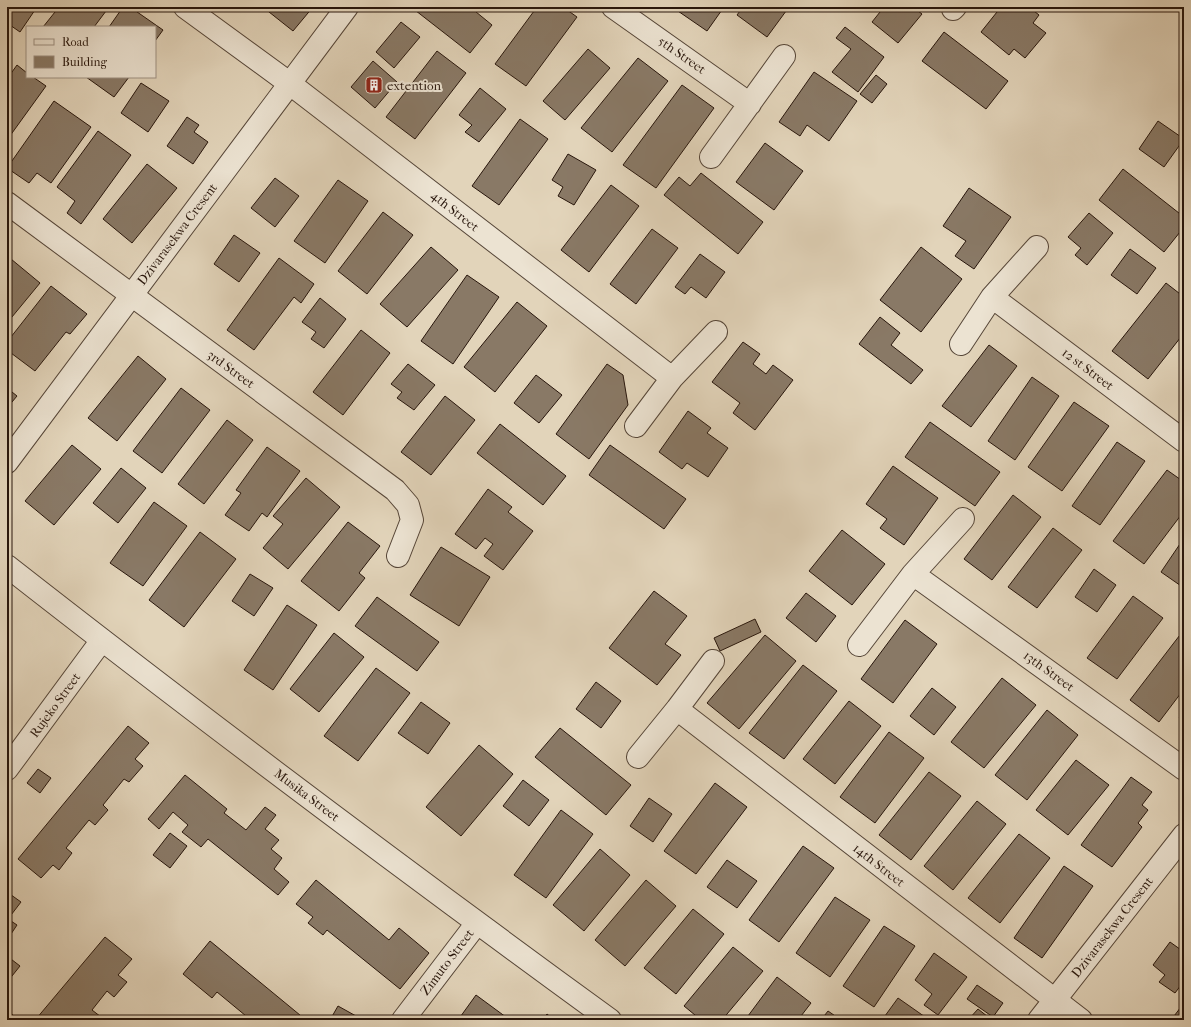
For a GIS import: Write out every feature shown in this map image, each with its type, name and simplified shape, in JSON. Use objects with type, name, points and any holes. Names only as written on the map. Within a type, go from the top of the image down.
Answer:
[{"type":"street","name":"4th Street","points":[[185,7],[289,83],[672,378]]},
{"type":"street","name":"Dzivarasekwa Cresent","points":[[7,462],[346,7]]},
{"type":"street","name":"5th Street","points":[[613,7],[750,104]]},
{"type":"street","points":[[712,157],[784,56]]},
{"type":"street","name":"3rd Street","points":[[7,203],[395,490],[408,505],[412,520],[398,556]]},
{"type":"street","points":[[961,344],[992,297],[1037,247]]},
{"type":"street","name":"12 st Street","points":[[992,297],[1184,441]]},
{"type":"street","points":[[636,426],[672,378],[716,332]]},
{"type":"street","points":[[859,645],[913,574],[963,519]]},
{"type":"street","name":"Musika Street","points":[[7,566],[102,640],[477,923],[610,1020]]},
{"type":"street","name":"13th Street","points":[[913,574],[1184,769]]},
{"type":"street","name":"Rujeko Street","points":[[7,769],[102,640]]},
{"type":"street","points":[[638,757],[713,661]]},
{"type":"street","name":"14th Street","points":[[677,709],[1081,1020]]},
{"type":"street","name":"Dzivarasekwa Cresent","points":[[1040,1020],[1184,835]]},
{"type":"street","name":"Zimuto Street","points":[[403,1020],[477,923]]},
{"type":"building","points":[[7,7],[37,7],[20,32],[7,23]]},
{"type":"building","points":[[59,7],[109,7],[95,26],[44,26]]},
{"type":"building","points":[[123,7],[130,7],[163,30],[156,40],[156,26],[110,26]]},
{"type":"building","points":[[313,7],[293,31],[264,8]]},
{"type":"building","points":[[411,7],[470,7],[492,25],[470,53]]},
{"type":"building","points":[[537,7],[563,7],[577,17],[526,86],[495,64]]},
{"type":"building","points":[[676,7],[724,7],[707,31],[675,9]]},
{"type":"building","points":[[743,7],[789,7],[767,37],[737,15]]},
{"type":"building","points":[[884,7],[913,7],[922,14],[898,43],[872,22]]},
{"type":"building","points":[[1001,7],[1029,7],[1039,15],[1033,23],[1046,33],[1025,58],[1014,49],[1009,55],[981,32]]},
{"type":"building","points":[[401,22],[420,37],[394,68],[376,52]]},
{"type":"building","points":[[845,27],[884,57],[858,92],[832,72],[851,49],[836,38]]},
{"type":"building","points":[[944,32],[1008,81],[986,109],[922,61]]},
{"type":"building","points":[[588,49],[610,68],[565,120],[543,101]]},
{"type":"building","points":[[437,51],[466,73],[415,139],[386,117]]},
{"type":"building","points":[[638,58],[668,81],[612,152],[581,128]]},
{"type":"building","name":"extention","points":[[373,61],[397,82],[375,108],[351,87]]},
{"type":"building","points":[[17,65],[26,72],[26,78],[34,78],[46,86],[7,140],[7,79]]},
{"type":"building","points":[[814,72],[857,101],[829,141],[807,125],[800,136],[779,122]]},
{"type":"building","points":[[876,75],[887,84],[872,103],[860,94]]},
{"type":"building","points":[[87,78],[128,78],[114,97]]},
{"type":"building","points":[[141,83],[169,101],[148,132],[121,113]]},
{"type":"building","points":[[682,85],[714,108],[656,188],[623,165]]},
{"type":"building","points":[[480,88],[506,109],[479,142],[465,132],[472,125],[459,115]]},
{"type":"building","points":[[54,101],[91,127],[51,183],[37,173],[29,183],[7,168]]},
{"type":"building","points":[[187,117],[199,125],[194,132],[208,142],[193,164],[167,146]]},
{"type":"building","points":[[520,119],[548,139],[499,205],[472,186]]},
{"type":"building","points":[[1158,121],[1184,139],[1164,167],[1139,149]]},
{"type":"building","points":[[98,131],[131,155],[81,224],[67,213],[75,201],[57,187]]},
{"type":"building","points":[[765,143],[803,171],[774,210],[736,182]]},
{"type":"building","points":[[568,154],[596,170],[574,205],[558,196],[563,187],[552,180]]},
{"type":"building","points":[[147,164],[177,188],[132,243],[103,219]]},
{"type":"building","points":[[1123,169],[1184,217],[1184,227],[1164,252],[1099,200]]},
{"type":"building","points":[[701,173],[763,222],[738,254],[664,195],[679,177],[690,186]]},
{"type":"building","points":[[275,178],[299,196],[275,227],[251,208]]},
{"type":"building","points":[[338,180],[368,201],[325,263],[294,241]]},
{"type":"building","points":[[611,185],[639,206],[589,272],[561,250]]},
{"type":"building","points":[[969,188],[1011,217],[974,269],[955,256],[966,241],[943,226]]},
{"type":"building","points":[[383,212],[413,235],[367,294],[338,271]]},
{"type":"building","points":[[1089,213],[1113,233],[1087,265],[1075,255],[1081,248],[1068,237]]},
{"type":"building","points":[[652,229],[678,248],[636,304],[610,284]]},
{"type":"building","points":[[234,235],[260,253],[239,282],[214,264]]},
{"type":"building","points":[[431,247],[458,270],[407,327],[380,304]]},
{"type":"building","points":[[921,247],[962,279],[921,332],[880,300]]},
{"type":"building","points":[[1130,249],[1156,268],[1137,294],[1111,275]]},
{"type":"building","points":[[700,254],[725,272],[706,298],[691,287],[685,294],[675,287]]},
{"type":"building","points":[[279,258],[314,284],[301,303],[294,297],[254,350],[227,330]]},
{"type":"building","points":[[11,259],[40,283],[7,323],[7,264]]},
{"type":"building","points":[[467,275],[499,297],[453,364],[421,341]]},
{"type":"building","points":[[1166,283],[1184,297],[1184,333],[1148,379],[1112,351]]},
{"type":"building","points":[[51,286],[87,314],[70,334],[66,332],[35,371],[7,350],[7,342]]},
{"type":"building","points":[[320,298],[346,319],[324,348],[311,339],[316,332],[302,322]]},
{"type":"building","points":[[517,302],[547,326],[495,392],[464,367]]},
{"type":"building","points":[[880,317],[900,333],[891,345],[923,370],[911,384],[859,344]]},
{"type":"building","points":[[361,330],[390,353],[343,415],[313,392]]},
{"type":"building","points":[[743,342],[760,354],[753,364],[766,374],[773,365],[793,380],[755,430],[733,413],[740,403],[712,382]]},
{"type":"building","points":[[989,345],[1017,366],[971,427],[942,406]]},
{"type":"building","points":[[138,356],[166,379],[117,441],[88,418]]},
{"type":"building","points":[[408,364],[435,385],[414,410],[397,398],[402,392],[391,384]]},
{"type":"building","points":[[607,364],[623,375],[628,405],[589,459],[556,434]]},
{"type":"building","points":[[536,375],[562,395],[539,423],[514,403]]},
{"type":"building","points":[[1032,377],[1059,396],[1015,460],[988,441]]},
{"type":"building","points":[[7,388],[17,396],[7,408]]},
{"type":"building","points":[[181,388],[210,410],[162,473],[133,451]]},
{"type":"building","points":[[445,396],[475,420],[431,475],[401,452]]},
{"type":"building","points":[[1074,402],[1109,426],[1062,491],[1028,467]]},
{"type":"building","points":[[688,411],[711,428],[707,433],[728,448],[708,477],[687,463],[682,469],[659,452]]},
{"type":"building","points":[[227,420],[253,440],[204,504],[178,484]]},
{"type":"building","points":[[930,422],[1000,472],[975,506],[905,457]]},
{"type":"building","points":[[500,424],[566,476],[543,505],[477,453]]},
{"type":"building","points":[[1117,442],[1145,461],[1100,525],[1072,506]]},
{"type":"building","points":[[72,445],[101,469],[54,525],[25,501]]},
{"type":"building","points":[[610,445],[686,499],[664,529],[589,475]]},
{"type":"building","points":[[267,447],[300,471],[267,517],[262,513],[249,531],[225,515],[241,493],[236,490]]},
{"type":"building","points":[[893,466],[938,498],[904,545],[880,528],[887,519],[866,504]]},
{"type":"building","points":[[121,468],[146,488],[118,523],[93,503]]},
{"type":"building","points":[[1167,470],[1184,482],[1184,511],[1144,564],[1113,541]]},
{"type":"building","points":[[306,478],[340,507],[288,569],[263,548],[283,524],[273,516]]},
{"type":"building","points":[[488,489],[512,507],[508,512],[533,531],[503,570],[484,556],[493,544],[485,538],[476,549],[455,534]]},
{"type":"building","points":[[1013,495],[1041,517],[992,580],[964,559]]},
{"type":"building","points":[[154,502],[187,526],[143,586],[110,563]]},
{"type":"building","points":[[348,522],[380,546],[359,573],[365,578],[339,611],[301,581]]},
{"type":"building","points":[[1053,528],[1082,550],[1037,608],[1008,587]]},
{"type":"building","points":[[842,530],[885,564],[852,605],[809,571]]},
{"type":"building","points":[[200,532],[236,559],[184,627],[149,600]]},
{"type":"building","points":[[1184,538],[1184,588],[1161,572]]},
{"type":"building","points":[[441,547],[490,577],[459,626],[410,595]]},
{"type":"building","points":[[1094,569],[1116,585],[1097,612],[1075,597]]},
{"type":"building","points":[[250,574],[273,588],[254,616],[232,601]]},
{"type":"building","points":[[654,591],[687,616],[665,644],[681,655],[657,685],[609,648]]},
{"type":"building","points":[[806,593],[836,616],[816,642],[786,618]]},
{"type":"building","points":[[1133,596],[1163,618],[1117,679],[1087,658]]},
{"type":"building","points":[[377,597],[439,642],[417,671],[355,626]]},
{"type":"building","points":[[287,605],[317,625],[273,690],[244,670]]},
{"type":"building","points":[[755,619],[761,632],[720,651],[714,638]]},
{"type":"building","points":[[905,620],[937,644],[893,703],[861,679]]},
{"type":"building","points":[[1183,631],[1184,689],[1159,722],[1130,700]]},
{"type":"building","points":[[334,633],[364,657],[319,712],[290,689]]},
{"type":"building","points":[[765,635],[796,661],[739,729],[707,703]]},
{"type":"building","points":[[803,665],[837,691],[784,759],[749,733]]},
{"type":"building","points":[[376,668],[410,693],[358,761],[324,736]]},
{"type":"building","points":[[1002,678],[1036,705],[984,768],[951,742]]},
{"type":"building","points":[[596,682],[621,701],[601,728],[576,709]]},
{"type":"building","points":[[932,688],[956,707],[934,735],[910,716]]},
{"type":"building","points":[[849,701],[881,726],[835,784],[803,759]]},
{"type":"building","points":[[421,702],[450,723],[428,754],[398,733]]},
{"type":"building","points":[[1047,710],[1078,735],[1027,800],[995,775]]},
{"type":"building","points":[[1184,712],[1184,723],[1179,718]]},
{"type":"building","points":[[128,726],[149,743],[135,759],[143,766],[129,782],[124,779],[103,805],[108,810],[95,825],[89,820],[66,848],[72,853],[59,870],[53,865],[41,878],[18,859]]},
{"type":"building","points":[[560,728],[631,785],[606,815],[535,757]]},
{"type":"building","points":[[889,732],[924,758],[875,823],[840,797]]},
{"type":"building","points":[[479,745],[513,774],[461,836],[426,807]]},
{"type":"building","points":[[1076,760],[1109,785],[1068,835],[1036,810]]},
{"type":"building","points":[[38,769],[51,778],[40,793],[27,783]]},
{"type":"building","points":[[929,772],[961,796],[911,860],[879,835]]},
{"type":"building","points":[[185,775],[227,809],[224,813],[246,830],[265,807],[276,815],[265,829],[279,840],[271,849],[282,858],[274,869],[289,882],[278,895],[208,839],[201,847],[182,832],[188,825],[173,812],[159,829],[148,819]]},
{"type":"building","points":[[1131,777],[1152,792],[1142,805],[1148,810],[1138,823],[1142,827],[1112,867],[1081,845]]},
{"type":"building","points":[[523,780],[549,800],[529,826],[503,806]]},
{"type":"building","points":[[715,783],[747,807],[696,874],[664,851]]},
{"type":"building","points":[[649,798],[672,814],[653,842],[630,826]]},
{"type":"building","points":[[977,801],[1006,824],[953,890],[924,866]]},
{"type":"building","points":[[561,810],[593,834],[546,898],[514,875]]},
{"type":"building","points":[[170,833],[187,846],[170,868],[153,855]]},
{"type":"building","points":[[1019,834],[1050,858],[1000,923],[968,898]]},
{"type":"building","points":[[803,846],[834,868],[779,942],[749,920]]},
{"type":"building","points":[[600,849],[630,875],[584,931],[553,905]]},
{"type":"building","points":[[727,860],[757,881],[737,908],[707,887]]},
{"type":"building","points":[[1064,866],[1093,886],[1042,958],[1014,938]]},
{"type":"building","points":[[316,880],[389,940],[399,928],[429,953],[400,989],[327,930],[323,935],[308,923],[313,917],[296,904]]},
{"type":"building","points":[[646,880],[676,906],[625,966],[595,940]]},
{"type":"building","points":[[7,892],[21,902],[8,919],[17,925],[7,940]]},
{"type":"building","points":[[835,897],[870,920],[830,977],[796,953]]},
{"type":"building","points":[[693,909],[724,934],[676,994],[644,968]]},
{"type":"building","points":[[884,926],[915,946],[874,1007],[843,986]]},
{"type":"building","points":[[105,937],[132,959],[118,975],[127,982],[114,997],[107,991],[92,1010],[105,1020],[36,1019]]},
{"type":"building","points":[[210,941],[306,1020],[243,1020],[246,1016],[217,992],[212,998],[183,974]]},
{"type":"building","points":[[1170,942],[1184,952],[1184,981],[1175,993],[1159,982],[1165,975],[1153,965]]},
{"type":"building","points":[[733,947],[763,971],[722,1020],[701,1020],[684,1006]]},
{"type":"building","points":[[934,953],[967,977],[938,1015],[924,1005],[932,994],[915,980]]},
{"type":"building","points":[[7,956],[20,966],[8,981],[7,980]]},
{"type":"building","points":[[777,977],[811,1003],[798,1020],[745,1020]]},
{"type":"building","points":[[977,985],[1003,1003],[993,1017],[967,999]]},
{"type":"building","points":[[476,995],[510,1020],[458,1020]]},
{"type":"building","points":[[898,998],[928,1019],[882,1020]]},
{"type":"building","points":[[1184,1003],[1184,1020],[1171,1020]]},
{"type":"building","points":[[338,1006],[356,1016],[354,1020],[330,1020]]},
{"type":"building","points":[[978,1009],[992,1020],[968,1020]]},
{"type":"building","points":[[7,1011],[20,1020],[7,1020]]},
{"type":"building","points":[[828,1011],[841,1020],[821,1020]]},
{"type":"building","points":[[547,1014],[554,1020],[542,1020]]},
{"type":"place","name":"extention","points":[[374,85]]}]
